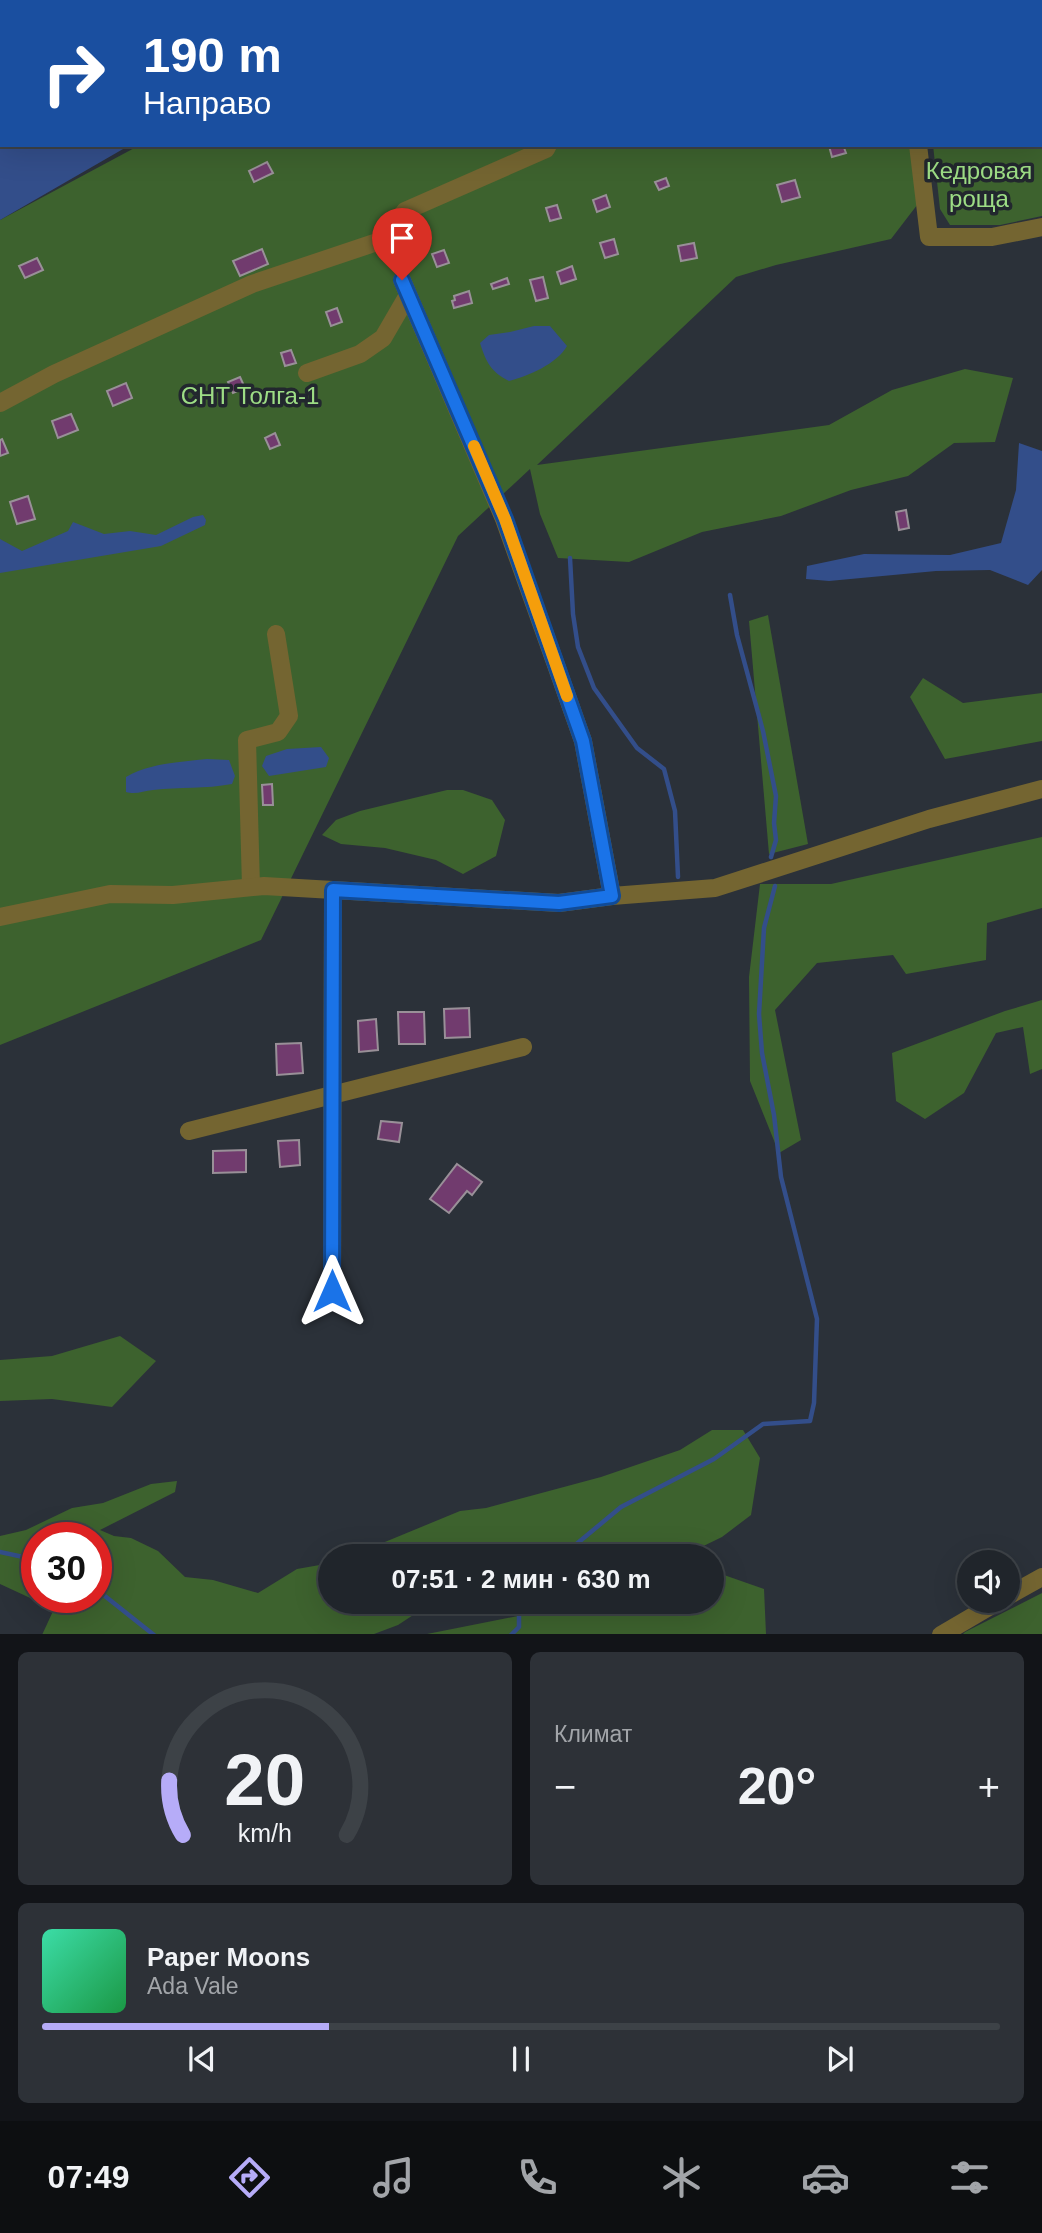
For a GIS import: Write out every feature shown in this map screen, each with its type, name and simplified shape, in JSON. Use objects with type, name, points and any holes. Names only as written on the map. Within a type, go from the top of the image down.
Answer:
[{"type":"street","points":[[0,403],[54,374],[252,284],[386,239],[405,211],[547,147]]},
{"type":"street","points":[[918,147],[929,237],[992,237],[1042,227]]},
{"type":"street","points":[[307,373],[360,354],[383,338],[405,287],[505,519],[583,741],[612,896]]},
{"type":"street","points":[[257,887],[247,740],[278,732],[289,716],[276,634]]},
{"type":"street","points":[[0,917],[110,894],[173,895],[257,887],[559,903],[715,887],[929,819],[1042,789]]},
{"type":"street","points":[[332,1291],[333,890]]},
{"type":"street","points":[[189,1131],[523,1047]]},
{"type":"street","points":[[1020,1589],[1042,1577]]},
{"type":"street","points":[[941,1634],[978,1613]]},
{"type":"green space","name":"СНТ Толга-1","points":[[136,147],[914,147],[924,196],[891,239],[776,265],[736,277],[537,465],[829,425],[892,390],[965,369],[1013,378],[995,442],[954,443],[908,476],[851,490],[781,516],[702,532],[629,562],[558,558],[540,514],[530,469],[458,536],[261,940],[0,1045],[0,220]]},
{"type":"green space","name":"Кедровая роща","points":[[933,147],[1042,147],[1042,216],[1000,225],[950,225],[940,209]]},
{"type":"green space","points":[[768,615],[808,844],[769,854],[749,621]]},
{"type":"green space","points":[[923,678],[963,703],[1042,693],[1042,741],[945,759],[910,697]]},
{"type":"green space","points":[[447,790],[463,790],[492,800],[505,820],[496,856],[463,874],[436,860],[385,848],[341,844],[322,835],[336,820],[360,811]]},
{"type":"green space","points":[[1042,837],[1042,908],[987,923],[986,960],[906,974],[893,955],[817,963],[775,1010],[801,1140],[779,1153],[750,1081],[749,977],[760,884],[831,884]]},
{"type":"green space","points":[[1042,1000],[1042,1069],[1030,1074],[1023,1027],[996,1033],[964,1093],[925,1119],[896,1101],[892,1053]]},
{"type":"green space","points":[[120,1336],[156,1361],[112,1407],[52,1399],[0,1401],[0,1360],[52,1356]]},
{"type":"green space","points":[[712,1430],[743,1430],[760,1458],[751,1515],[722,1537],[708,1544],[380,1544],[460,1511],[486,1508],[601,1477],[680,1450]]},
{"type":"green space","points":[[177,1481],[175,1492],[112,1524],[43,1522],[72,1508],[103,1503],[151,1484]]},
{"type":"green space","points":[[21,1531],[21,1594],[0,1584],[0,1536]]},
{"type":"green space","points":[[112,1535],[131,1538],[158,1551],[185,1577],[213,1580],[258,1593],[297,1569],[318,1565],[318,1614],[415,1614],[398,1625],[374,1634],[42,1634],[52,1613],[112,1613]]},
{"type":"green space","points":[[724,1575],[764,1589],[766,1634],[427,1634],[528,1614],[724,1614]]},
{"type":"green space","points":[[1042,1593],[1042,1634],[963,1634],[1003,1613],[1020,1613],[1020,1604]]},
{"type":"water","points":[[0,147],[127,147],[0,220]]},
{"type":"water","points":[[534,326],[550,326],[567,346],[549,364],[509,381],[490,366],[480,343],[489,335]]},
{"type":"water","points":[[1019,443],[1042,451],[1042,570],[1028,585],[990,570],[936,571],[829,581],[806,579],[807,566],[864,554],[950,555],[1001,543],[1016,490]]},
{"type":"water","points":[[203,515],[205,525],[161,546],[0,573],[0,539],[22,551],[68,531],[73,522],[104,534],[130,531],[156,535]]},
{"type":"water","points":[[321,747],[329,758],[326,767],[269,776],[262,766],[266,756],[287,749]]},
{"type":"water","points":[[207,759],[229,760],[235,776],[232,784],[126,792],[126,777],[135,772],[165,764]]},
{"type":"building","points":[[829,147],[844,147],[846,153],[832,157]]},
{"type":"building","points":[[267,162],[273,173],[254,182],[249,171]]},
{"type":"building","points":[[666,178],[669,186],[659,190],[655,182]]},
{"type":"building","points":[[795,180],[800,197],[782,202],[777,185]]},
{"type":"building","points":[[606,195],[610,207],[597,212],[593,200]]},
{"type":"building","points":[[557,205],[561,218],[550,221],[546,208]]},
{"type":"building","points":[[614,239],[618,254],[605,258],[600,243]]},
{"type":"building","points":[[694,243],[697,258],[681,261],[678,246]]},
{"type":"building","points":[[262,249],[268,264],[240,276],[233,261]]},
{"type":"building","points":[[444,250],[449,263],[437,267],[432,254]]},
{"type":"building","points":[[37,258],[43,270],[25,278],[19,266]]},
{"type":"building","points":[[572,266],[576,279],[561,284],[557,272]]},
{"type":"building","points":[[543,277],[548,298],[536,301],[530,280]]},
{"type":"building","points":[[507,278],[509,284],[493,289],[491,284]]},
{"type":"building","points":[[469,291],[472,303],[454,308],[454,296]]},
{"type":"building","points":[[337,308],[342,322],[331,326],[326,312]]},
{"type":"building","points":[[291,350],[296,363],[285,366],[281,353]]},
{"type":"building","points":[[240,377],[245,388],[233,393],[228,382]]},
{"type":"building","points":[[126,383],[132,398],[113,406],[107,391]]},
{"type":"building","points":[[71,414],[78,430],[58,438],[52,421]]},
{"type":"building","points":[[275,433],[280,445],[270,449],[265,438]]},
{"type":"building","points":[[2,439],[8,453],[0,456],[0,440]]},
{"type":"building","points":[[28,496],[35,519],[17,524],[10,502]]},
{"type":"building","points":[[906,510],[909,528],[899,530],[896,512]]},
{"type":"building","points":[[272,784],[273,805],[263,805],[262,785]]},
{"type":"building","points":[[469,1008],[470,1037],[445,1038],[444,1009]]},
{"type":"building","points":[[398,1012],[424,1012],[425,1044],[399,1044]]},
{"type":"building","points":[[376,1019],[378,1050],[359,1052],[358,1021]]},
{"type":"building","points":[[301,1043],[303,1073],[277,1075],[276,1044]]},
{"type":"building","points":[[381,1121],[402,1123],[399,1142],[378,1139]]},
{"type":"building","points":[[299,1140],[300,1165],[280,1167],[278,1141]]},
{"type":"building","points":[[246,1150],[246,1172],[213,1173],[213,1151]]},
{"type":"building","points":[[457,1164],[482,1182],[472,1195],[467,1191],[449,1213],[430,1199]]},
{"type":"waterway","points":[[570,558],[578,647],[594,688],[637,748],[664,769],[675,811],[678,877]]},
{"type":"waterway","points":[[730,595],[776,796],[776,840],[771,857]]},
{"type":"waterway","points":[[576,1544],[621,1507],[714,1459],[763,1424],[810,1421],[814,1403],[817,1319],[781,1177],[774,1115],[762,1053],[759,1014],[764,928],[775,886]]},
{"type":"waterway","points":[[0,1552],[21,1557]]},
{"type":"waterway","points":[[112,1602],[153,1634]]},
{"type":"waterway","points":[[512,1634],[519,1627],[519,1614]]},
{"type":"slow traffic","points":[[474,446],[505,519],[567,696]]},
{"type":"route","points":[[332,1291],[333,890],[559,903],[612,896],[583,741],[505,519],[402,280]]}]
